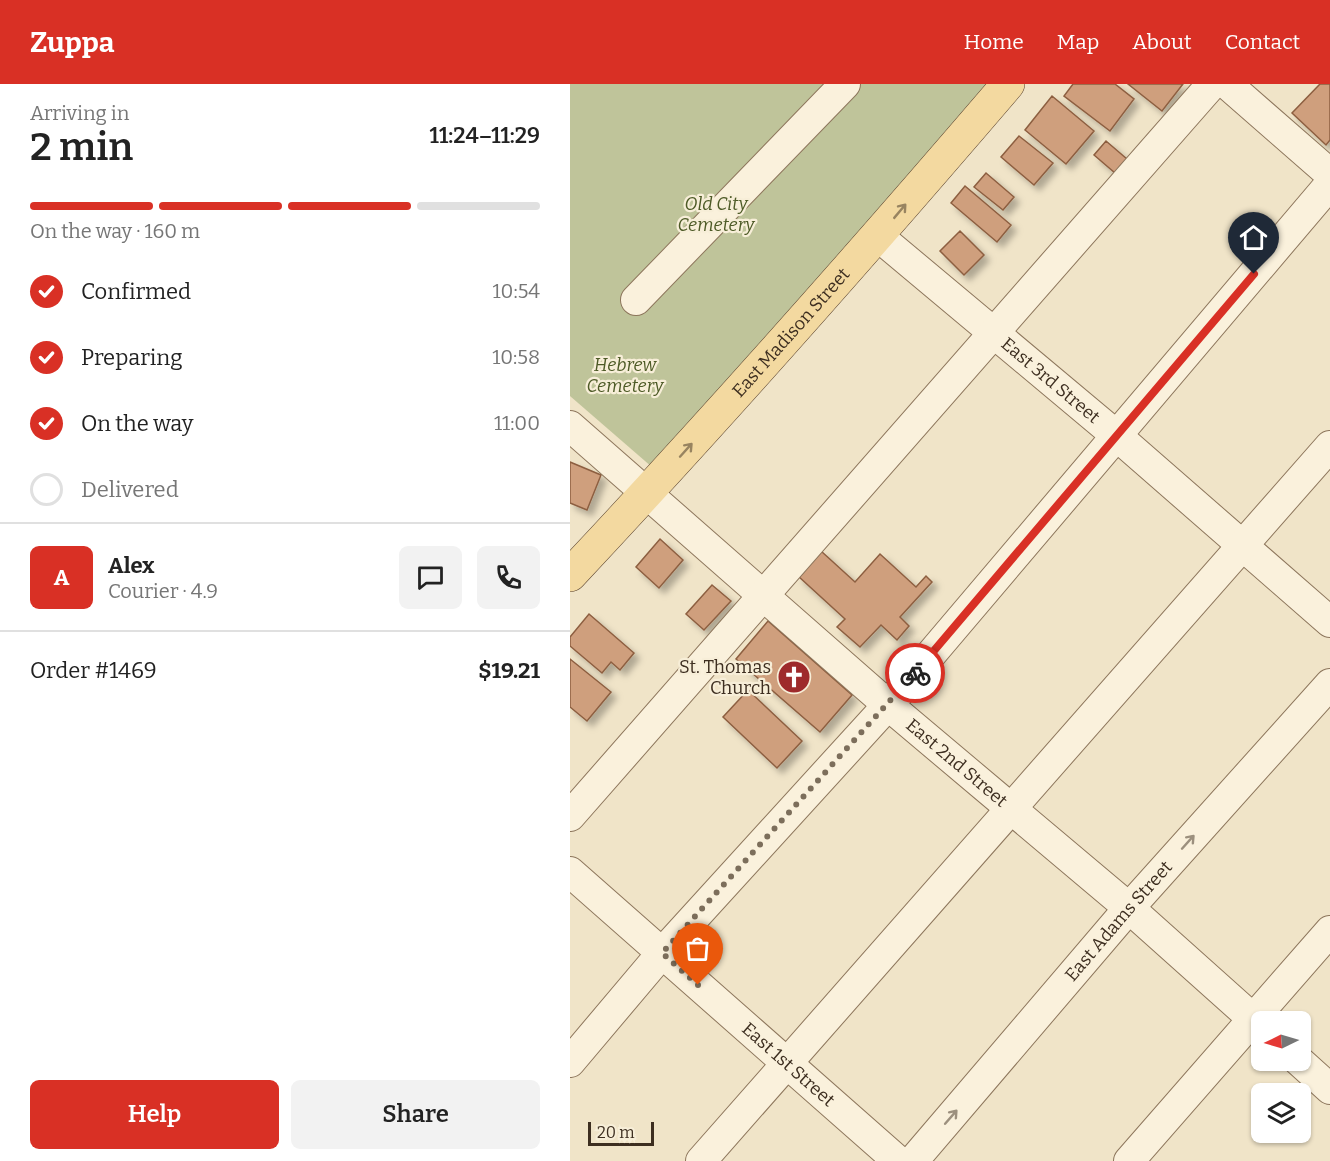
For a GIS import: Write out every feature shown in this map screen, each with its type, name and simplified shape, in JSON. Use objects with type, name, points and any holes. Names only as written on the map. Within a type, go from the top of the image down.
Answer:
[{"type":"main road","name":"East Madison Street","points":[[570,575],[647,493],[878,236],[1008,84]]},
{"type":"street","points":[[636,300],[845,84]]},
{"type":"street","points":[[570,816],[1212,84]]},
{"type":"street","points":[[1227,84],[1330,174]]},
{"type":"street","points":[[570,1062],[662,953],[888,705],[1330,184]]},
{"type":"street","name":"East 3rd Street","points":[[878,236],[1118,435],[1330,622]]},
{"type":"street","name":"East 2nd Street","points":[[570,426],[888,705],[1129,908],[1251,1019]]},
{"type":"street","points":[[701,1161],[1330,446]]},
{"type":"street","name":"East Adams Street","points":[[913,1161],[1129,908],[1330,684]]},
{"type":"street","name":"East 1st Street","points":[[570,872],[898,1161]]},
{"type":"street","points":[[1267,1011],[1330,931]]},
{"type":"street","points":[[1129,1161],[1251,1030]]},
{"type":"street","points":[[1310,1071],[1330,1089]]},
{"type":"green space","name":"Old City Cemetery","points":[[570,84],[1001,84],[660,474],[570,396]]},
{"type":"building","points":[[1073,84],[1115,84],[1134,99],[1110,131],[1064,96]]},
{"type":"building","points":[[1128,84],[1183,84],[1162,111]]},
{"type":"building","points":[[1320,84],[1330,84],[1330,140],[1326,145],[1292,113]]},
{"type":"building","points":[[1052,96],[1094,131],[1066,164],[1025,130]]},
{"type":"building","points":[[1019,136],[1053,163],[1034,185],[1001,157]]},
{"type":"building","points":[[1106,141],[1127,159],[1115,173],[1094,155]]},
{"type":"building","points":[[986,173],[1014,197],[1003,210],[974,187]]},
{"type":"building","points":[[965,186],[1011,225],[997,242],[951,203]]},
{"type":"building","points":[[960,231],[984,255],[964,275],[940,251]]},
{"type":"building","points":[[570,462],[601,475],[587,510],[570,503]]},
{"type":"building","points":[[660,539],[683,560],[659,588],[636,567]]},
{"type":"building","points":[[821,551],[855,582],[880,554],[916,587],[926,576],[932,582],[900,617],[909,626],[897,640],[881,625],[860,647],[837,627],[845,619],[798,576]]},
{"type":"building","points":[[712,585],[731,601],[704,630],[686,614]]},
{"type":"building","points":[[589,614],[634,653],[620,670],[611,662],[602,673],[570,646],[570,637]]},
{"type":"building","name":"St. Thomas Church","points":[[768,621],[852,695],[820,732],[736,659]]},
{"type":"building","points":[[570,659],[611,692],[587,721],[570,707]]},
{"type":"building","points":[[748,690],[802,741],[777,768],[723,717]]},
{"type":"way so far","points":[[698,985],[662,953],[915,673]]},
{"type":"place","name":"St. Thomas Church","points":[[794,677]]},
{"type":"route","points":[[915,673],[1254,274]]},
{"type":"park label","name":"Hebrew Cemetery","points":[[625,375]]}]
